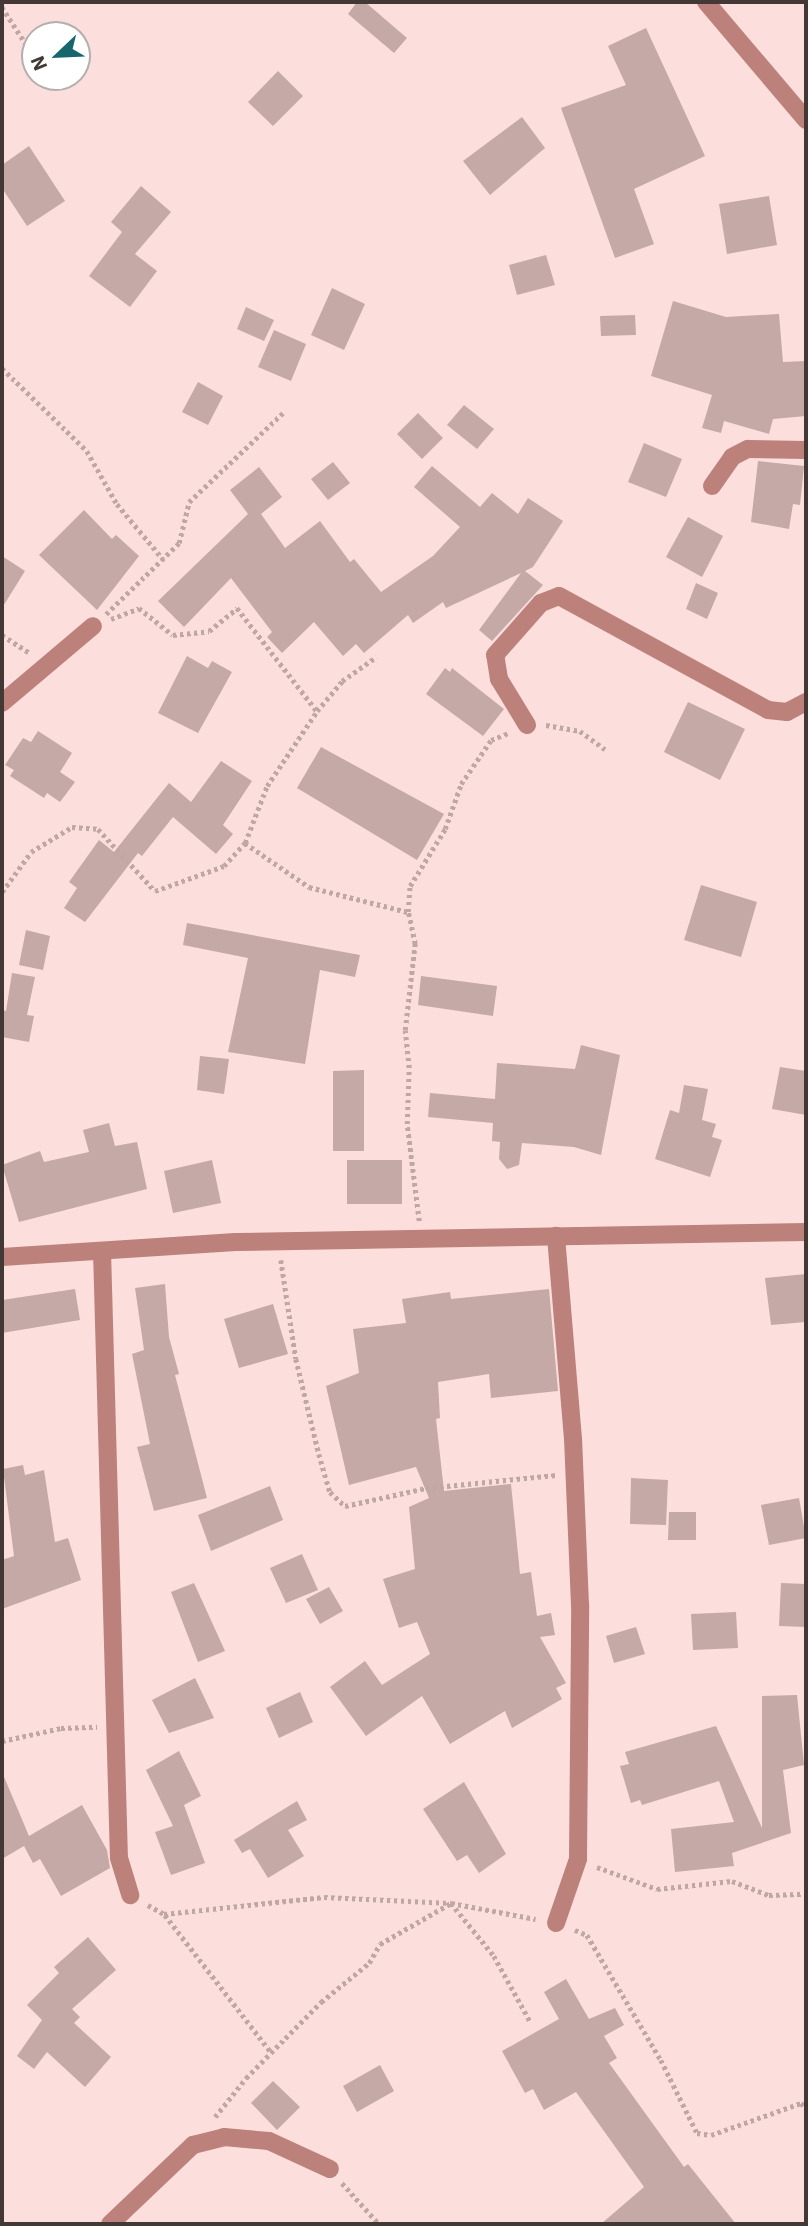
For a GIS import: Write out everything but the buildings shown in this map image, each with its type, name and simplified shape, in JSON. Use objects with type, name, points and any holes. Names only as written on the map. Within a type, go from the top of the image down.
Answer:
[{"type":"street","points":[[706,2],[806,120]]},
{"type":"street","points":[[712,486],[732,457],[748,449],[806,450]]},
{"type":"street","points":[[527,725],[499,679],[495,655],[541,603],[559,596],[768,710],[788,712],[806,702]]},
{"type":"street","points":[[2,703],[45,663],[93,626]]},
{"type":"street","points":[[2,1257],[279,1242],[806,1232]]},
{"type":"street","points":[[556,1237],[574,1474],[580,1605],[578,1859],[556,1923]]},
{"type":"street","points":[[102,1251],[119,1858],[130,1895]]},
{"type":"street","points":[[110,2224],[193,2145],[242,2136],[269,2141],[330,2169]]},
{"type":"path","points":[[2,7],[21,36]]},
{"type":"path","points":[[2,368],[87,451],[117,504],[163,559]]},
{"type":"path","points":[[93,626],[179,543],[189,502],[284,412]]},
{"type":"path","points":[[93,626],[139,608],[173,635],[209,631],[237,608],[317,710]]},
{"type":"path","points":[[2,635],[45,663]]},
{"type":"path","points":[[2,892],[31,852],[72,827],[98,829],[155,891],[224,866],[245,842],[267,786],[317,710],[342,681],[376,657]]},
{"type":"path","points":[[420,1239],[407,1124],[409,1068],[405,1030],[415,944],[408,912],[410,886],[445,829],[461,784],[491,740],[527,725],[580,731],[605,749]]},
{"type":"path","points":[[245,842],[309,887],[408,912]]},
{"type":"path","points":[[279,1242],[296,1359],[319,1454],[330,1492],[345,1506],[426,1488],[574,1474]]},
{"type":"path","points":[[2,1741],[61,1728],[116,1726]]},
{"type":"path","points":[[578,1859],[657,1889],[732,1881],[769,1895],[806,1894]]},
{"type":"path","points":[[130,1895],[164,1914],[271,2052]]},
{"type":"path","points":[[164,1914],[324,1897],[451,1903],[556,1923],[587,1935],[661,2060],[697,2133],[711,2135],[801,2103],[806,2107]]},
{"type":"path","points":[[451,1903],[494,1956],[530,2021]]},
{"type":"path","points":[[193,2145],[271,2052],[369,1963],[380,1944],[451,1903]]},
{"type":"path","points":[[330,2169],[379,2224]]}]
